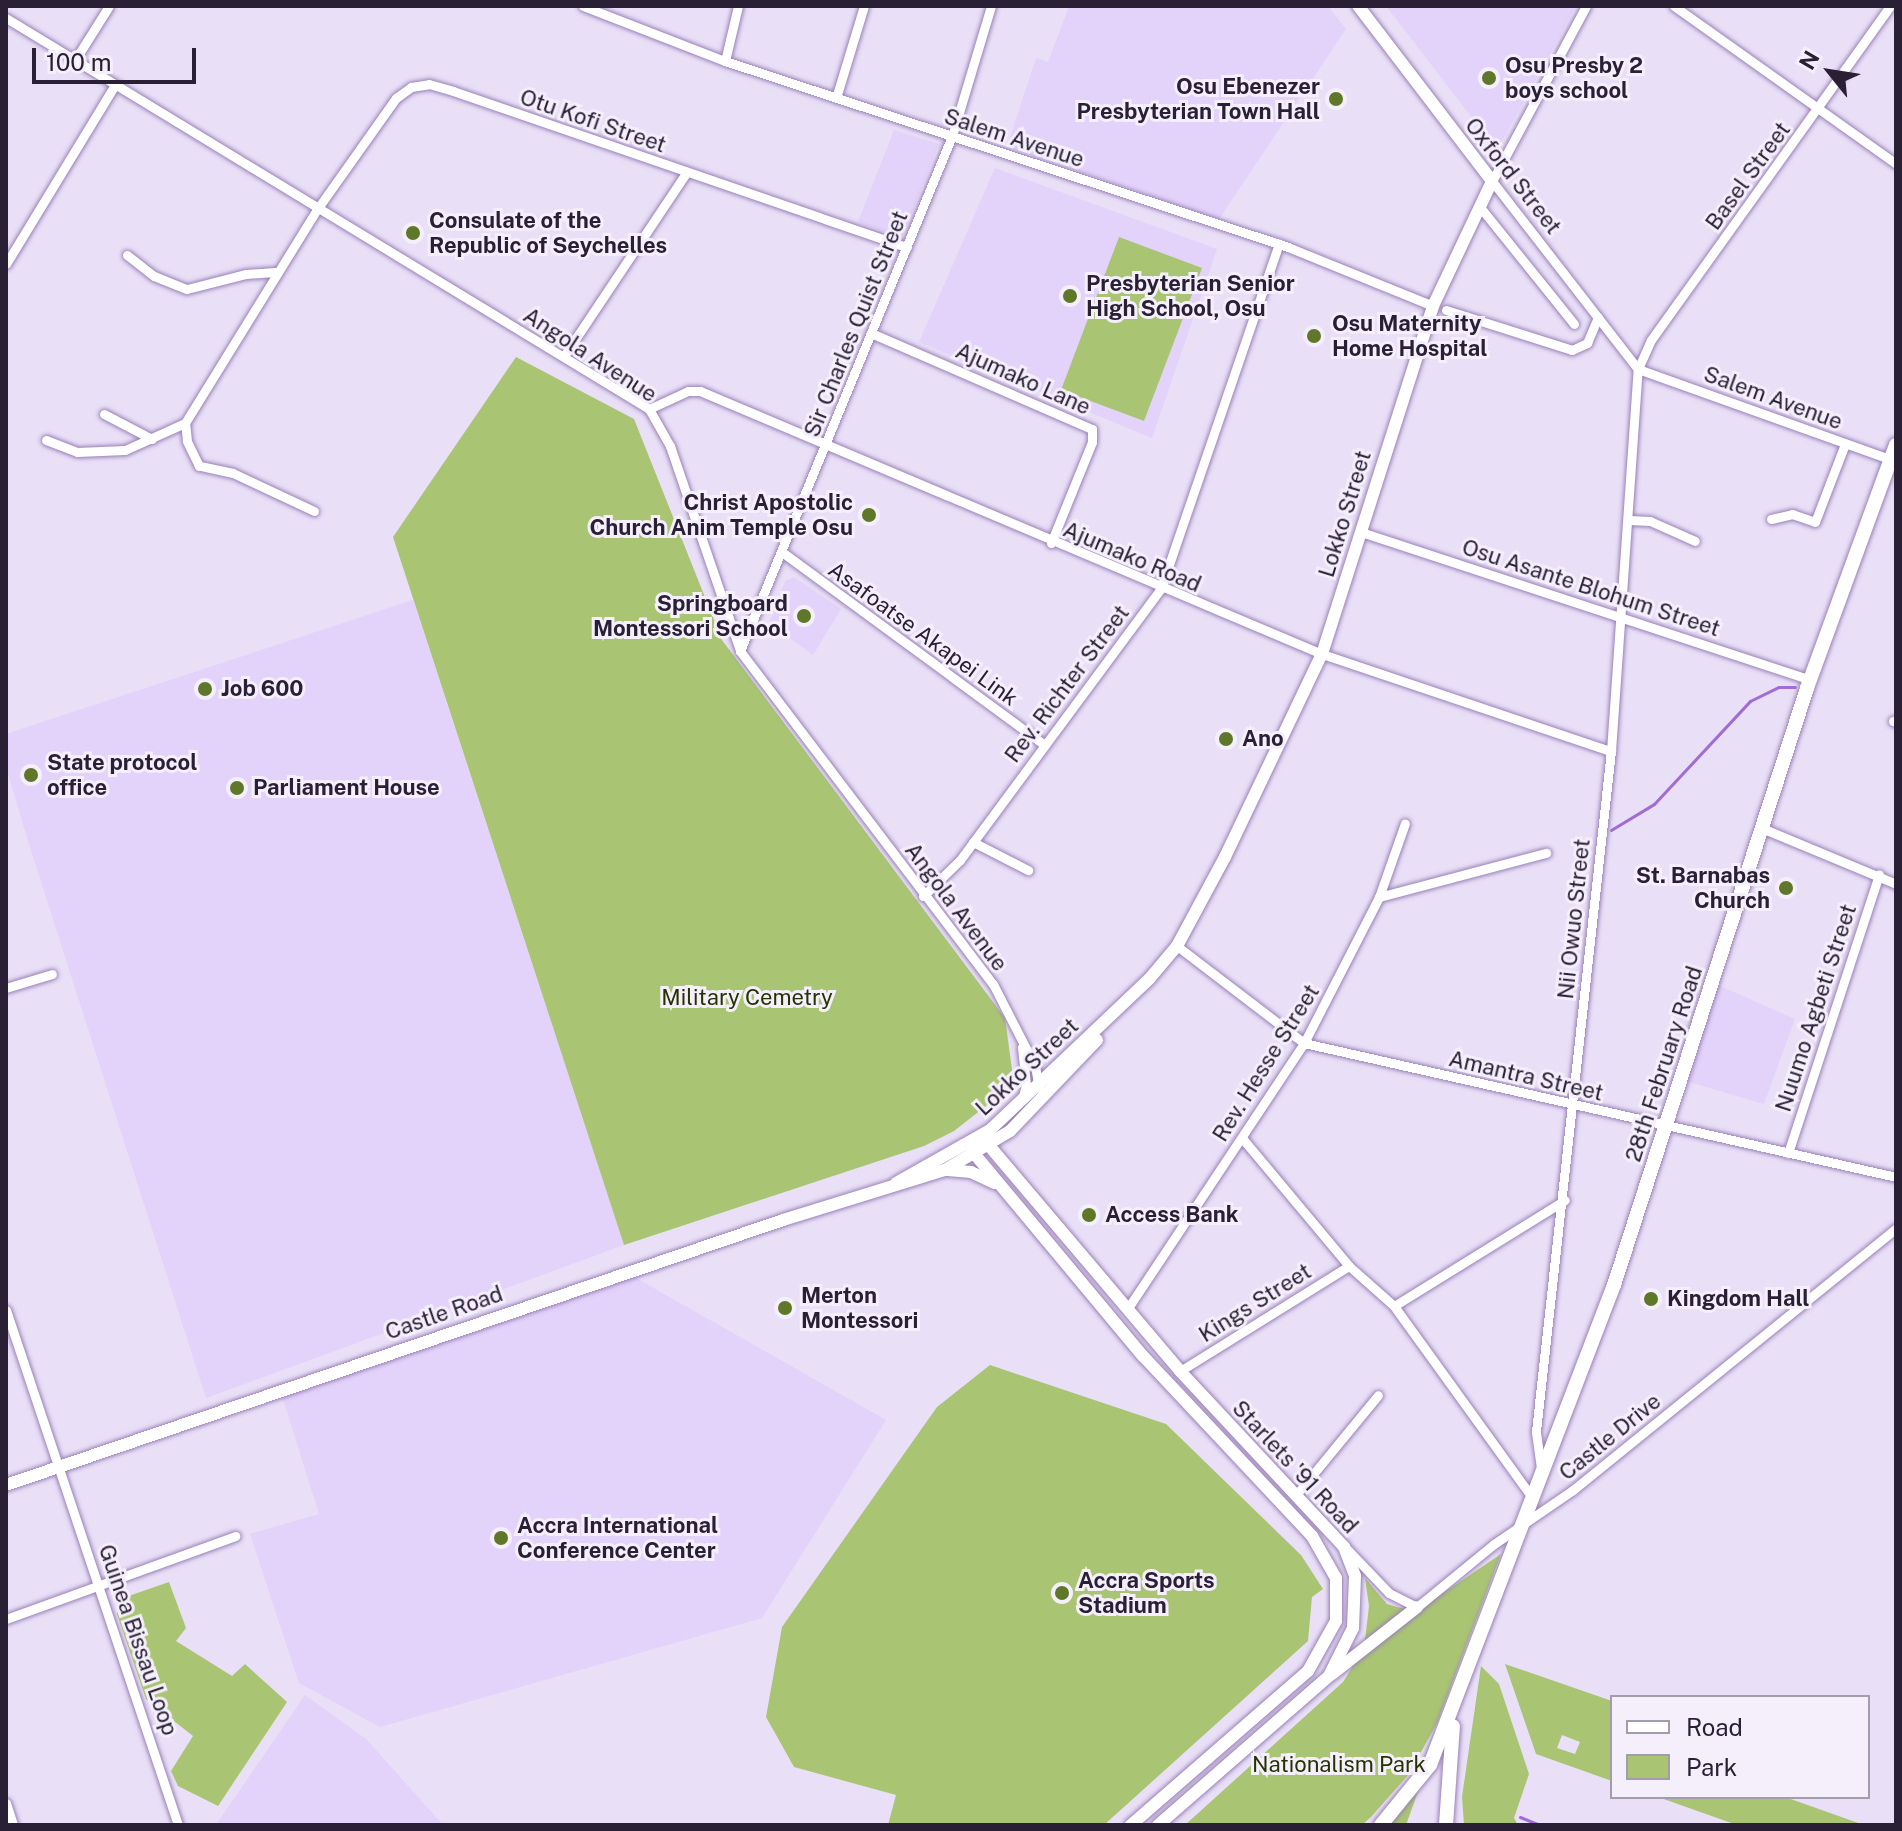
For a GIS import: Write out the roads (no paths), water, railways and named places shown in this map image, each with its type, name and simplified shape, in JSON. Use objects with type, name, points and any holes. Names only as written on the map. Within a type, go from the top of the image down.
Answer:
[{"type":"main road","name":"Oxford Street","points":[[1358,6],[1492,181]]},
{"type":"main road","name":"Lokko Street","points":[[972,1151],[1010,1131],[1177,946],[1225,857],[1322,654],[1439,308],[1492,181]]},
{"type":"main road","name":"28th February Road","points":[[1381,1825],[1430,1765],[1462,1691],[1519,1529],[1614,1285],[1810,680],[1893,461],[1896,445]]},
{"type":"main road","name":"Lokko Street","points":[[986,1141],[1038,1083],[1114,1016]]},
{"type":"main road","points":[[1009,1170],[1010,1131]]},
{"type":"main road","name":"Starlets '91 Road","points":[[986,1141],[1180,1371],[1344,1547],[1355,1576],[1356,1611],[1345,1647],[1329,1676],[1159,1825]]},
{"type":"main road","name":"Starlets '91 Road","points":[[972,1151],[1213,1432],[1312,1536],[1332,1564],[1338,1592],[1336,1621],[1319,1655],[1136,1823]]},
{"type":"main road","name":"Castle Road","points":[[6,1485],[896,1183],[945,1170],[972,1151]]},
{"type":"main road","name":"Castle Road","points":[[896,1183],[972,1151]]},
{"type":"main road","points":[[945,1170],[971,1172],[999,1184]]},
{"type":"main road","points":[[1213,1432],[1225,1420]]},
{"type":"main road","points":[[1329,1676],[1362,1655],[1417,1607]]},
{"type":"main road","name":"28th February Road","points":[[1446,1825],[1447,1750],[1462,1691]]},
{"type":"main road","points":[[1237,1732],[1249,1746]]},
{"type":"street","points":[[75,60],[109,6]]},
{"type":"street","name":"Salem Avenue","points":[[583,6],[613,11],[725,61],[1279,244],[1439,308],[1572,350],[1587,343],[1598,317]]},
{"type":"street","points":[[725,61],[738,6]]},
{"type":"street","points":[[836,98],[864,6]]},
{"type":"street","name":"Sir Charles Quist Street","points":[[740,651],[952,136],[991,6]]},
{"type":"street","name":"Lokko Street","points":[[1492,181],[1586,6]]},
{"type":"street","points":[[1674,6],[1896,164]]},
{"type":"street","name":"Basel Street","points":[[1638,369],[1651,340],[1890,6]]},
{"type":"street","name":"Angola Avenue","points":[[6,18],[649,409],[670,446],[740,651],[923,896],[993,984],[1021,1040],[1042,1098]]},
{"type":"street","name":"Otu Kofi Street","points":[[185,423],[275,272],[318,208],[396,98],[411,87],[429,84],[907,247]]},
{"type":"street","points":[[6,264],[115,85]]},
{"type":"street","points":[[564,356],[686,173]]},
{"type":"street","name":"Oxford Street","points":[[1492,181],[1638,369]]},
{"type":"street","points":[[1480,207],[1574,324]]},
{"type":"street","name":"Rev. Richter Street","points":[[923,896],[947,876],[1043,744],[1104,670],[1161,588],[1279,244]]},
{"type":"street","points":[[127,255],[154,276],[187,289],[246,274],[275,272]]},
{"type":"street","name":"Ajumako Lane","points":[[871,333],[1092,429],[1092,442],[1051,543]]},
{"type":"street","name":"Salem Avenue","points":[[1638,369],[1893,461]]},
{"type":"street","name":"Nii Owuo Street","points":[[1541,1472],[1536,1431],[1565,1200],[1572,1105],[1611,751],[1623,617],[1638,369]]},
{"type":"street","name":"Ajumako Road","points":[[649,409],[688,391],[700,391],[1051,543],[1322,654],[1611,751]]},
{"type":"street","points":[[104,414],[152,439]]},
{"type":"street","points":[[46,440],[96,453],[125,450],[185,423],[187,441],[199,466],[233,473],[314,511]]},
{"type":"street","points":[[1771,519],[1792,514],[1815,522],[1845,444]]},
{"type":"street","points":[[1629,520],[1650,521],[1695,541]]},
{"type":"street","name":"Osu Asante Blohum Street","points":[[1361,532],[1810,680]]},
{"type":"street","name":"Asafoatse Akapei Link","points":[[782,552],[1043,744]]},
{"type":"street","name":"Rev. Hesse Street","points":[[1128,1308],[1304,1043],[1379,897],[1405,823]]},
{"type":"street","points":[[1764,829],[1896,884]]},
{"type":"street","points":[[973,842],[1028,870]]},
{"type":"street","points":[[1379,897],[1546,853]]},
{"type":"street","name":"Nuumo Agbeti Street","points":[[1788,1153],[1879,875]]},
{"type":"street","name":"Amantra Street","points":[[1177,946],[1304,1043],[1666,1128],[1896,1177]]},
{"type":"street","points":[[6,988],[52,974]]},
{"type":"street","name":"Angola Avenue","points":[[1021,1040],[1026,1085],[1022,1100]]},
{"type":"street","points":[[1242,1138],[1349,1266],[1394,1306],[1532,1497]]},
{"type":"street","points":[[1394,1306],[1565,1200]]},
{"type":"street","name":"Castle Drive","points":[[1417,1607],[1896,1228]]},
{"type":"street","name":"Kings Street","points":[[1180,1371],[1349,1266]]},
{"type":"street","name":"Guinea Bissau Loop","points":[[6,1310],[178,1825]]},
{"type":"street","points":[[1296,1495],[1378,1395]]},
{"type":"street","points":[[6,1619],[235,1536]]},
{"type":"street","points":[[1344,1547],[1389,1593],[1417,1607]]},
{"type":"street","points":[[6,1803],[13,1825]]},
{"type":"waterway","points":[[1611,830],[1654,804],[1750,701],[1779,687],[1795,687]]},
{"type":"waterway","points":[[1520,1817],[1540,1825]]},
{"type":"place","name":"Osu Presby 2 boys school","points":[[1489,78]]},
{"type":"place","name":"Osu Ebenezer Presbyterian Town Hall","points":[[1336,99]]},
{"type":"place","name":"Consulate of the Republic of Seychelles","points":[[413,233]]},
{"type":"place","name":"Presbyterian Senior High School, Osu","points":[[1070,296]]},
{"type":"place","name":"Osu Maternity Home Hospital","points":[[1314,336]]},
{"type":"place","name":"Christ Apostolic Church Anim Temple Osu","points":[[869,515]]},
{"type":"place","name":"Springboard Montessori School","points":[[804,616]]},
{"type":"place","name":"Job 600","points":[[205,689]]},
{"type":"place","name":"Ano","points":[[1226,739]]},
{"type":"place","name":"State protocol office","points":[[31,775]]},
{"type":"place","name":"Parliament House","points":[[237,788]]},
{"type":"place","name":"St. Barnabas Church","points":[[1786,888]]},
{"type":"place","name":"Access Bank","points":[[1089,1215]]},
{"type":"place","name":"Kingdom Hall","points":[[1651,1299]]},
{"type":"place","name":"Merton Montessori","points":[[785,1308]]},
{"type":"place","name":"Accra International Conference Center","points":[[501,1538]]},
{"type":"place","name":"Accra Sports Stadium","points":[[1062,1593]]},
{"type":"park label","name":"Military Cemetry","points":[[747,998]]},
{"type":"park label","name":"Nationalism Park","points":[[1339,1765]]}]
